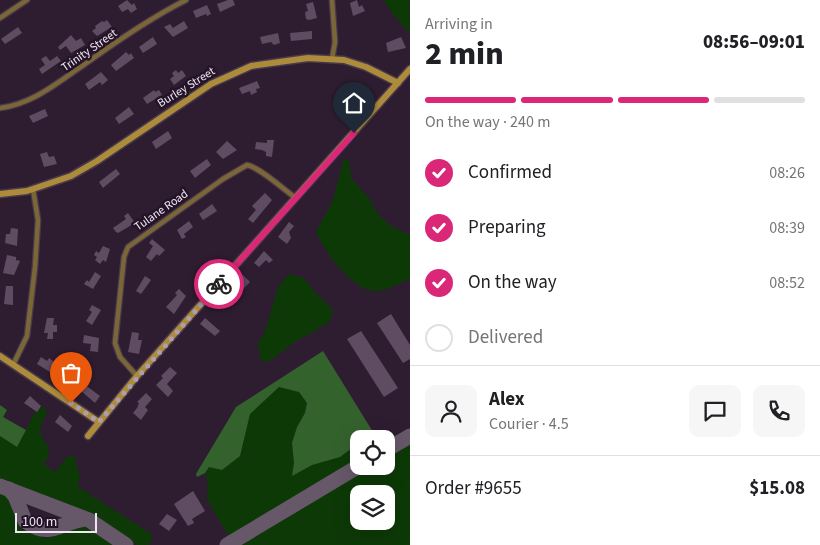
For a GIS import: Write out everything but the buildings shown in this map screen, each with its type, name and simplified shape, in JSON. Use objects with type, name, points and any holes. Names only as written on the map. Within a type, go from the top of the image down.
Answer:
[{"type":"street","points":[[0,18],[27,0]]},
{"type":"street","name":"Trinity Street","points":[[0,108],[21,103],[44,92],[147,22],[186,0]]},
{"type":"street","points":[[332,0],[335,42],[332,59]]},
{"type":"street","name":"Burley Street","points":[[0,194],[33,189],[71,176],[185,100],[233,73],[266,63],[308,58],[344,60],[366,67],[398,83]]},
{"type":"street","points":[[88,436],[138,376],[410,69]]},
{"type":"street","name":"Tulane Road","points":[[138,376],[120,358],[115,343],[123,266],[128,247],[223,179],[247,165],[259,169],[279,187],[296,198]]},
{"type":"street","points":[[13,365],[27,336],[35,267],[38,228],[33,189]]},
{"type":"street","points":[[0,356],[99,422]]},
{"type":"green space","points":[[384,0],[409,0],[410,34],[390,10]]},
{"type":"green space","points":[[344,158],[349,162],[351,178],[369,198],[377,213],[391,226],[410,235],[410,278],[388,289],[374,291],[356,284],[332,259],[316,232],[333,200]]},
{"type":"green space","points":[[289,274],[304,278],[316,294],[333,309],[331,319],[327,324],[295,342],[266,363],[260,359],[258,343],[265,332],[278,287]]},
{"type":"green space","points":[[323,351],[372,430],[350,430],[350,450],[340,457],[312,465],[292,476],[294,463],[292,443],[297,427],[305,413],[307,403],[299,392],[279,387],[250,414],[240,456],[222,470],[209,467],[205,473],[197,477],[196,474],[236,407]]},
{"type":"green space","points":[[279,387],[299,392],[307,403],[305,413],[297,427],[292,443],[294,463],[292,475],[312,465],[339,457],[350,449],[350,464],[229,537],[207,499],[208,486],[205,470],[209,466],[222,470],[240,456],[250,414]]},
{"type":"green space","points":[[0,405],[7,410],[3,417],[26,430],[17,447],[0,436]]},
{"type":"green space","points":[[41,406],[45,408],[47,414],[40,431],[49,450],[44,464],[55,472],[68,456],[75,456],[80,479],[77,486],[153,535],[149,545],[137,545],[90,516],[0,481],[0,436],[17,447],[37,408]]},
{"type":"green space","points":[[410,442],[410,545],[237,545],[354,475],[395,475],[395,451]]},
{"type":"green space","points":[[0,491],[13,502],[21,529],[45,538],[82,522],[119,545],[0,545]]},
{"type":"taxiway","points":[[395,445],[410,436]]},
{"type":"taxiway","points":[[227,545],[350,471]]},
{"type":"taxiway","points":[[0,486],[89,520],[126,545]]},
{"type":"taxiway","points":[[9,489],[15,496],[25,521],[34,526],[49,530],[85,519]]},
{"type":"way so far","points":[[71,403],[99,422],[219,284]]},
{"type":"route","points":[[219,284],[354,133]]}]
